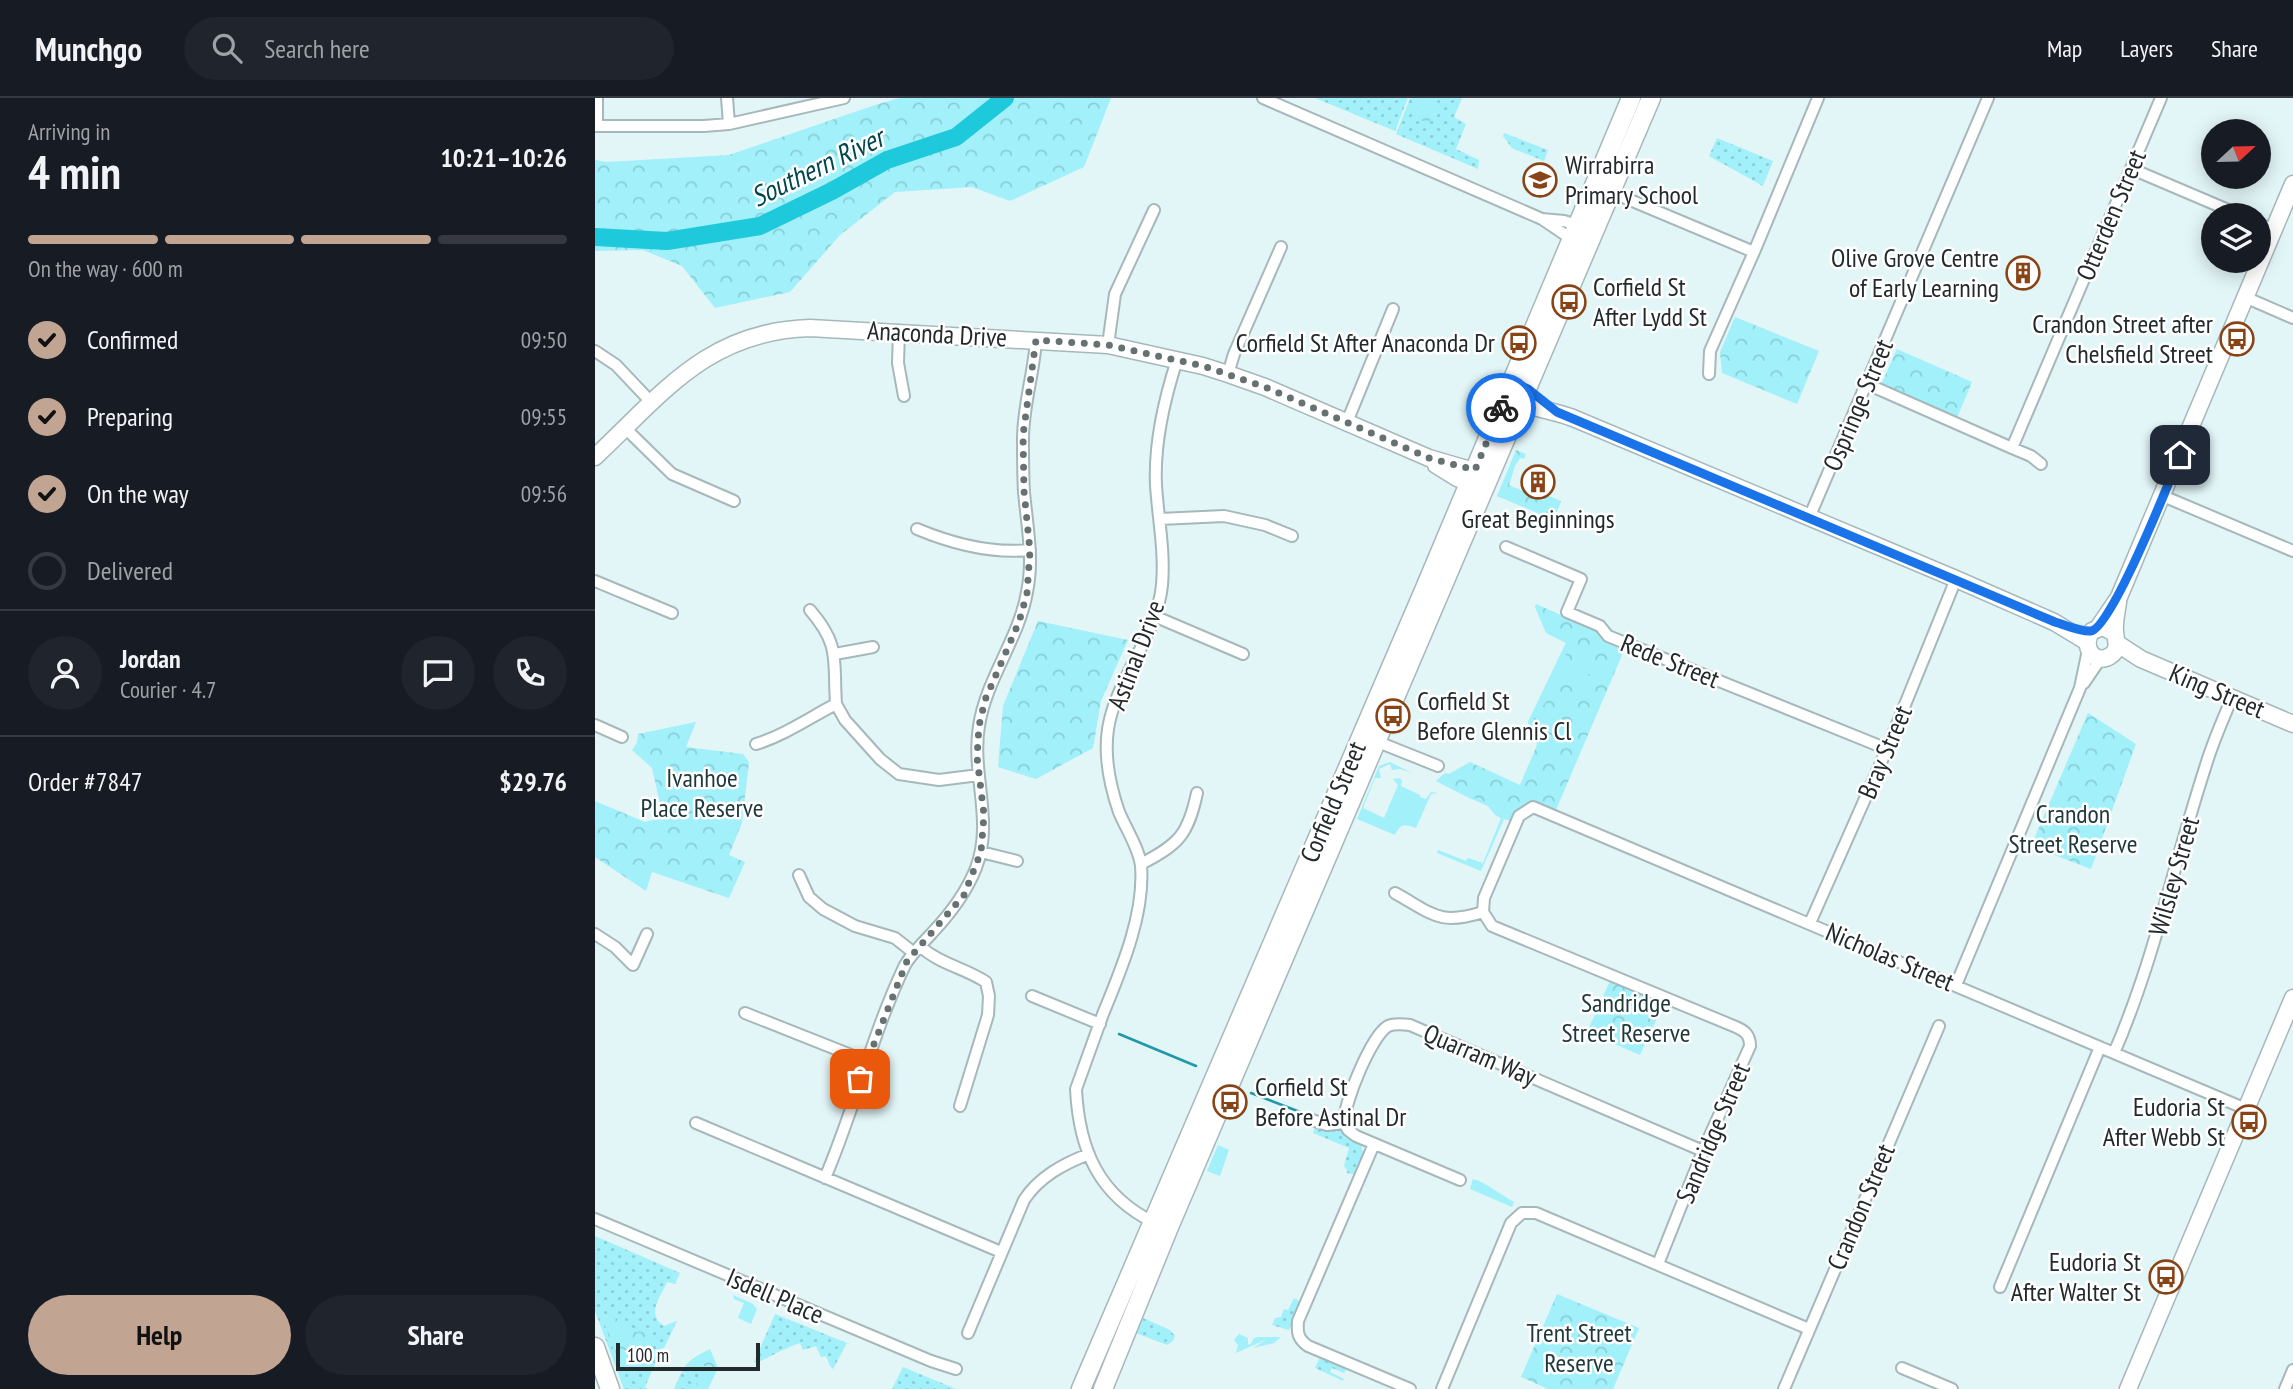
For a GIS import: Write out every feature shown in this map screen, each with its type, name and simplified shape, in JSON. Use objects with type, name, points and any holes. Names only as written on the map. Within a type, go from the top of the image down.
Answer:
[{"type":"main road","name":"Corfield Street","points":[[1517,393],[1574,232],[1631,98]]},
{"type":"main road","name":"Corfield Street","points":[[1081,1389],[1161,1225],[1479,479],[1517,393],[1592,240],[1651,98]]},
{"type":"main road","points":[[2271,220],[2293,184]]},
{"type":"main road","points":[[2101,642],[2247,298],[2254,273]]},
{"type":"main road","name":"Anaconda Drive","points":[[595,457],[651,402],[701,360],[748,337],[796,328],[1108,345],[1177,360],[1228,374],[1479,479]]},
{"type":"main road","name":"King Street","points":[[1517,393],[2293,724]]},
{"type":"main road","points":[[2127,1389],[2293,998]]},
{"type":"main road","name":"Corfield Street","points":[[1103,1389],[1161,1225]]},
{"type":"main road","points":[[595,1347],[610,1389]]},
{"type":"street","points":[[597,98],[596,126],[729,124],[844,98]]},
{"type":"street","points":[[727,98],[729,124]]},
{"type":"street","points":[[1263,98],[1592,240]]},
{"type":"street","points":[[1709,374],[1710,351],[1818,98]]},
{"type":"street","name":"Ospringe Street","points":[[1809,518],[1988,98]]},
{"type":"street","name":"Otterden Street","points":[[2011,448],[2161,98]]},
{"type":"street","points":[[2132,169],[2212,203]]},
{"type":"street","points":[[1611,192],[1754,252]]},
{"type":"street","points":[[1108,345],[1115,294],[1154,210]]},
{"type":"street","points":[[1542,219],[1564,220],[1574,232],[1592,240]]},
{"type":"street","points":[[1228,374],[1234,354],[1281,247]]},
{"type":"street","points":[[2247,298],[2293,318]]},
{"type":"street","points":[[1347,422],[1393,309]]},
{"type":"street","points":[[899,332],[899,370],[904,396]]},
{"type":"street","points":[[825,1178],[847,1126],[866,1062],[903,971],[917,949],[964,895],[981,852],[984,815],[977,757],[979,726],[985,700],[1022,612],[1027,593],[1030,551],[1024,491],[1023,435],[1036,340]]},
{"type":"street","points":[[595,351],[616,365],[651,402]]},
{"type":"street","name":"Astinal Drive","points":[[1161,1225],[1131,1210],[1114,1195],[1100,1177],[1089,1154],[1077,1110],[1076,1089],[1124,960],[1141,896],[1141,864],[1119,812],[1106,756],[1108,729],[1115,704],[1154,616],[1161,588],[1163,569],[1156,484],[1157,448],[1163,403],[1177,360]]},
{"type":"street","points":[[1867,384],[2031,456],[2041,464]]},
{"type":"street","points":[[625,428],[672,474],[734,501]]},
{"type":"street","points":[[2163,496],[2293,551]]},
{"type":"street","points":[[1160,519],[1224,516],[1265,525],[1292,536]]},
{"type":"street","points":[[917,529],[970,547],[1030,551]]},
{"type":"street","name":"Rede Street","points":[[1506,547],[1581,579],[1567,612],[1600,626],[1608,636],[1887,749]]},
{"type":"street","name":"Bray Street","points":[[1810,923],[1887,749],[1956,579]]},
{"type":"street","points":[[595,582],[672,613]]},
{"type":"street","points":[[810,610],[825,628],[835,654],[836,704],[845,720],[880,759],[899,774],[939,780],[979,775]]},
{"type":"street","points":[[1154,616],[1243,654]]},
{"type":"street","points":[[1956,985],[2101,642]]},
{"type":"street","points":[[835,654],[873,647]]},
{"type":"street","name":"Wilsley Street","points":[[2114,1053],[2134,1007],[2151,956],[2205,766],[2231,698]]},
{"type":"street","points":[[756,744],[780,737],[805,719],[836,704]]},
{"type":"street","points":[[595,725],[622,737]]},
{"type":"street","points":[[1369,738],[1439,766]]},
{"type":"street","points":[[1141,864],[1167,850],[1182,835],[1192,819],[1197,793]]},
{"type":"street","name":"Nicholas Street","points":[[1483,912],[1484,898],[1519,816],[1533,807],[2246,1109]]},
{"type":"street","points":[[981,852],[1017,861]]},
{"type":"street","points":[[799,875],[809,897],[823,909],[855,926],[895,938],[986,982],[989,996],[988,1015],[960,1106]]},
{"type":"street","points":[[1395,893],[1443,918],[1462,918],[1483,912]]},
{"type":"street","name":"Sandridge Street","points":[[1483,912],[1487,920],[1499,929],[1723,1021],[1747,1034],[1750,1046],[1703,1151],[1658,1265]]},
{"type":"street","points":[[595,934],[615,947],[633,965],[647,934]]},
{"type":"street","points":[[1032,996],[1100,1024]]},
{"type":"street","points":[[745,1013],[866,1062]]},
{"type":"street","name":"Quarram Way","points":[[1344,1123],[1346,1109],[1375,1040],[1391,1025],[1401,1023],[1703,1151]]},
{"type":"street","name":"Crandon Street","points":[[1784,1389],[1938,1026]]},
{"type":"street","points":[[2000,1287],[2101,1047]]},
{"type":"street","points":[[1308,1119],[1327,1125],[1344,1123],[1356,1136],[1460,1180]]},
{"type":"street","points":[[696,1123],[1002,1252]]},
{"type":"street","points":[[1374,1144],[1298,1321],[1297,1331],[1302,1342],[1308,1346],[1410,1389]]},
{"type":"street","points":[[968,1333],[1024,1200],[1034,1184],[1049,1173],[1089,1154]]},
{"type":"street","points":[[1441,1389],[1511,1223],[1522,1213],[1536,1213],[1809,1329]]},
{"type":"street","name":"Isdell Place","points":[[595,1220],[931,1362],[956,1369]]},
{"type":"street","points":[[1902,1368],[1952,1389]]},
{"type":"green space","points":[[900,98],[1111,98],[1084,167],[1010,201],[972,187],[895,192],[840,235],[790,292],[715,308],[682,266],[643,250],[595,251],[595,160],[607,162],[729,155]]},
{"type":"green space","points":[[1315,98],[1408,98],[1395,131]]},
{"type":"green space","points":[[1410,98],[1462,98],[1454,117],[1466,124],[1456,149],[1479,160],[1478,169],[1396,134]]},
{"type":"green space","points":[[1420,98],[1439,98],[1429,123],[1413,117]]},
{"type":"green space","points":[[1504,133],[1548,150],[1544,161],[1512,148],[1503,136]]},
{"type":"green space","points":[[1717,138],[1773,161],[1763,186],[1709,156]]},
{"type":"green space","points":[[1735,317],[1819,351],[1797,404],[1722,373],[1720,352]]},
{"type":"green space","points":[[1897,349],[1972,382],[1957,418],[1881,385]]},
{"type":"green space","points":[[1516,450],[1526,454],[1515,466],[1509,485],[1544,500],[1547,495],[1561,501],[1554,520],[1497,496]]},
{"type":"green space","points":[[1536,604],[1601,633],[1625,648],[1556,810],[1530,804],[1520,809],[1510,821],[1504,819],[1499,808],[1467,797],[1436,781],[1445,773],[1449,774],[1470,762],[1520,785],[1537,745],[1528,722],[1566,643],[1546,633]]},
{"type":"green space","points":[[1038,621],[1128,640],[1101,701],[1093,748],[1036,779],[998,767],[1003,706]]},
{"type":"green space","points":[[1566,643],[1565,684],[1551,695],[1529,725],[1528,722]]},
{"type":"green space","points":[[1578,660],[1595,668],[1614,671],[1610,680],[1590,674],[1578,677],[1575,673]]},
{"type":"green space","name":"Crandon Street Reserve","points":[[2088,713],[2136,744],[2091,869],[2031,846]]},
{"type":"green space","name":"Ivanhoe Place Reserve","points":[[696,722],[686,747],[743,754],[749,762],[742,823],[729,855],[745,862],[729,898],[652,872],[646,891],[595,857],[595,801],[645,822],[663,817],[652,768],[632,750],[637,743],[638,734]]},
{"type":"green space","points":[[1390,762],[1412,773],[1400,769],[1392,770],[1390,764],[1379,769],[1381,778],[1375,778],[1363,808],[1384,818],[1398,785],[1393,779],[1399,778],[1402,780],[1401,786],[1426,799],[1431,792],[1438,793],[1431,794],[1416,828],[1403,826],[1395,835],[1357,819],[1379,766]]},
{"type":"green space","points":[[1468,795],[1499,808],[1504,819],[1481,871],[1437,853],[1438,850],[1466,861],[1468,858],[1483,863],[1501,818],[1488,806],[1467,797]]},
{"type":"green space","name":"Sandridge Street Reserve","points":[[1610,981],[1664,1003],[1640,1055],[1587,1032]]},
{"type":"green space","points":[[1316,1126],[1340,1130],[1347,1138],[1361,1145],[1364,1155],[1355,1175],[1347,1173],[1344,1166],[1349,1148],[1313,1133]]},
{"type":"green space","points":[[1218,1145],[1229,1150],[1220,1176],[1207,1171]]},
{"type":"green space","points":[[1473,1179],[1514,1202],[1512,1207],[1470,1189]]},
{"type":"green space","points":[[595,1236],[680,1273],[675,1284],[667,1282],[656,1305],[656,1317],[664,1326],[677,1321],[645,1387],[648,1389],[624,1389],[595,1311]]},
{"type":"green space","name":"Trent Street Reserve","points":[[1557,1294],[1639,1328],[1613,1389],[1548,1389],[1521,1377]]},
{"type":"green space","points":[[733,1295],[753,1304],[757,1309],[751,1324],[738,1318],[744,1303],[734,1299]]},
{"type":"green space","points":[[1294,1298],[1301,1302],[1289,1330],[1272,1325],[1275,1318],[1281,1317],[1284,1309],[1288,1310]]},
{"type":"green space","points":[[775,1314],[847,1343],[833,1369],[826,1356],[821,1357],[816,1346],[803,1350],[800,1343],[754,1362]]},
{"type":"green space","points":[[609,1316],[622,1320],[624,1326],[636,1332],[645,1331],[657,1343],[635,1360],[621,1361],[604,1323]]},
{"type":"green space","points":[[1143,1318],[1170,1330],[1175,1336],[1173,1341],[1167,1345],[1136,1333]]},
{"type":"green space","points":[[1239,1334],[1248,1338],[1250,1345],[1257,1337],[1281,1337],[1274,1343],[1253,1348],[1267,1339],[1236,1353],[1238,1345],[1234,1340]]},
{"type":"green space","points":[[710,1349],[718,1368],[708,1389],[693,1389],[706,1367],[703,1365],[694,1370],[689,1377],[682,1371],[690,1361]]},
{"type":"green space","points":[[1320,1357],[1347,1368],[1344,1373],[1332,1368],[1330,1372],[1344,1379],[1343,1381],[1315,1368]]},
{"type":"green space","points":[[703,1365],[707,1367],[693,1389],[674,1389],[682,1371],[684,1374]]},
{"type":"green space","points":[[903,1367],[956,1389],[892,1389]]},
{"type":"waterway","name":"Southern River","points":[[595,237],[667,241],[760,226],[832,191],[887,160],[956,137],[1005,98]]},
{"type":"waterway","points":[[1119,1034],[1196,1066]]},
{"type":"waterway","points":[[1251,1093],[1300,1112]]},
{"type":"way so far","points":[[860,1079],[907,961],[964,895],[981,852],[984,815],[977,757],[979,726],[985,700],[1019,622],[1030,568],[1023,435],[1036,340],[1108,345],[1203,366],[1265,387],[1429,458],[1475,470],[1501,408]]},
{"type":"place","name":"Wirrabirra Primary School","points":[[1540,180]]},
{"type":"place","name":"Olive Grove Centre of Early Learning","points":[[2023,273]]},
{"type":"place","name":"Corfield St After Lydd St","points":[[1569,302]]},
{"type":"place","name":"Crandon Street after Chelsfield Street","points":[[2237,339]]},
{"type":"place","name":"Corfield St After Anaconda Dr","points":[[1519,343]]},
{"type":"place","name":"Great Beginnings","points":[[1538,482]]},
{"type":"place","name":"Corfield St Before Glennis Cl","points":[[1393,716]]},
{"type":"place","name":"Corfield St Before Astinal Dr","points":[[1230,1102]]},
{"type":"place","name":"Eudoria St After Webb St","points":[[2249,1122]]},
{"type":"place","name":"Eudoria St After Walter St","points":[[2166,1277]]},
{"type":"route","points":[[1501,408],[1513,382],[1528,389],[1557,412],[2055,622],[2092,631],[2098,628],[2119,597],[2180,455]]}]
